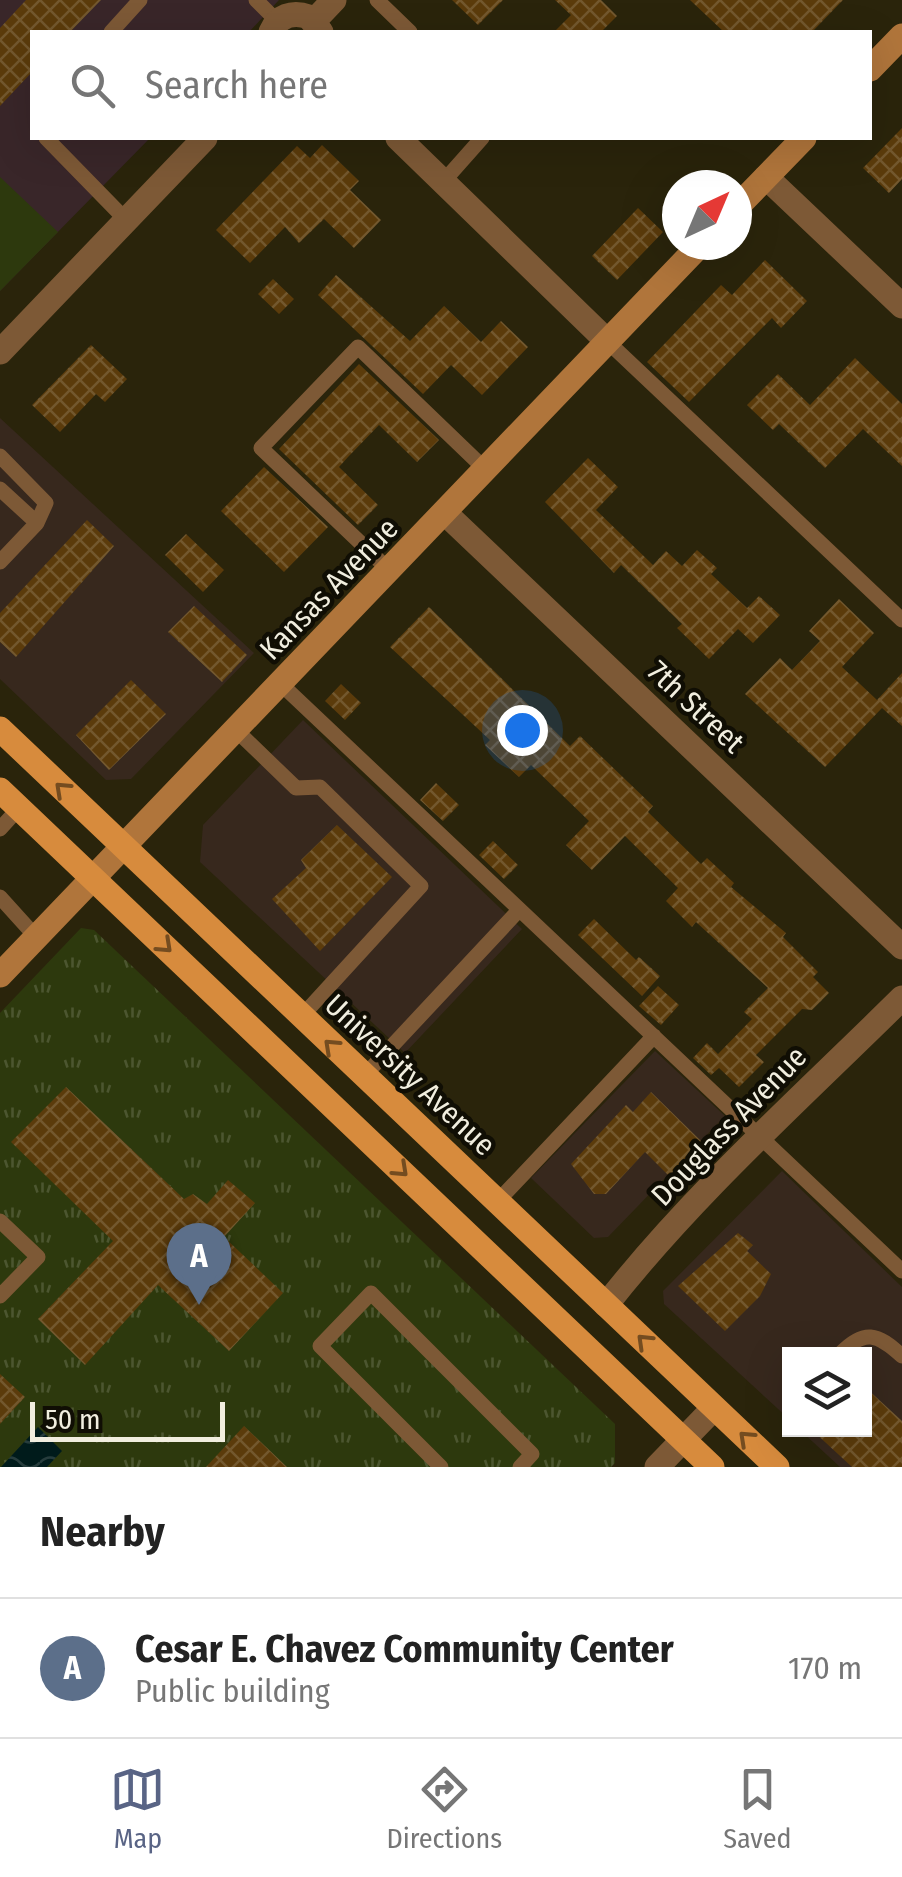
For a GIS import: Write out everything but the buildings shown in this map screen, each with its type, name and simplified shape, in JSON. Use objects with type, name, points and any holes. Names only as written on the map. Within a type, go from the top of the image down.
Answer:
[{"type":"main road","name":"University Avenue","points":[[0,730],[777,1467]]},
{"type":"main road","points":[[10,799],[712,1467]]},
{"type":"street","points":[[274,27],[292,14],[317,27],[334,0]]},
{"type":"street","points":[[872,68],[902,36]]},
{"type":"street","points":[[0,352],[204,140]]},
{"type":"street","points":[[400,140],[608,342]]},
{"type":"street","points":[[752,191],[802,140]]},
{"type":"street","points":[[766,176],[902,306]]},
{"type":"street","name":"Kansas Avenue","points":[[0,975],[391,572],[686,260]]},
{"type":"street","name":"7th Street","points":[[446,514],[902,946]]},
{"type":"street","name":"Douglass Avenue","points":[[606,1305],[761,1138],[902,998]]},
{"type":"street","points":[[657,1467],[714,1408]]},
{"type":"lane","points":[[113,30],[140,0]]},
{"type":"lane","points":[[256,0],[274,27]]},
{"type":"lane","points":[[377,0],[408,30]]},
{"type":"lane","points":[[48,140],[126,220]]},
{"type":"lane","points":[[443,182],[480,140]]},
{"type":"lane","points":[[608,342],[902,620]]},
{"type":"lane","points":[[391,572],[261,448],[358,347],[487,471]]},
{"type":"lane","points":[[0,456],[46,502],[37,523],[0,562]]},
{"type":"lane","points":[[0,488],[37,523]]},
{"type":"lane","points":[[282,685],[902,1271]]},
{"type":"lane","points":[[238,731],[296,788],[320,787],[421,886],[300,1018]]},
{"type":"lane","points":[[0,830],[10,799]]},
{"type":"lane","points":[[0,897],[37,938]]},
{"type":"lane","points":[[364,1076],[518,910]]},
{"type":"lane","points":[[497,1202],[654,1036]]},
{"type":"lane","points":[[0,1221],[38,1257],[0,1296]]},
{"type":"lane","points":[[441,1467],[320,1346],[371,1292],[532,1454],[520,1467]]},
{"type":"lane","points":[[847,1347],[856,1338],[869,1334],[882,1338],[902,1356]]},
{"type":"shaded area","points":[[0,0],[279,0],[251,30],[30,30],[30,140],[148,140],[0,291]]},
{"type":"shaded area","points":[[0,418],[254,653],[131,779],[106,780],[0,679]]},
{"type":"shaded area","points":[[303,720],[522,929],[405,1053],[200,862],[203,825]]},
{"type":"shaded area","points":[[655,1051],[725,1116],[608,1237],[594,1238],[531,1178]]},
{"type":"shaded area","points":[[782,1171],[902,1287],[902,1467],[840,1467],[808,1437],[872,1437],[872,1347],[782,1347],[782,1413],[664,1304],[663,1291]]},
{"type":"green space","points":[[0,177],[58,232],[0,291]]},
{"type":"green space","points":[[81,928],[94,930],[615,1424],[615,1463],[611,1467],[0,1467],[0,1013]]},
{"type":"water","points":[[38,1427],[62,1451],[47,1467],[1,1467]]},
{"type":"place","name":"Cesar E. Chavez Community Center","points":[[199,1305]]}]
